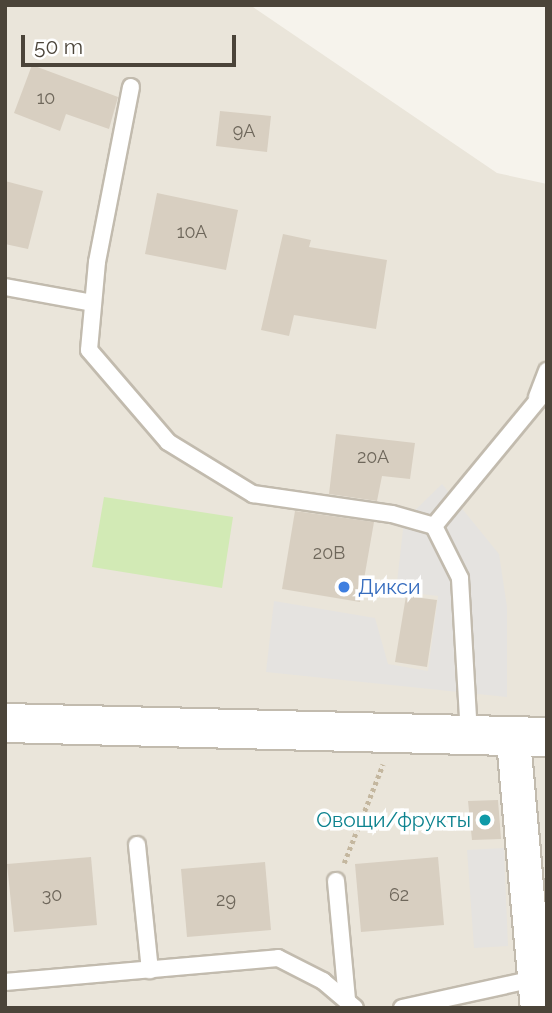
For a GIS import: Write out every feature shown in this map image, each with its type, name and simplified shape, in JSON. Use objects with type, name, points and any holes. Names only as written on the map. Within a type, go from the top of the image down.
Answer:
[{"type":"street","points":[[5,723],[530,738],[535,994]]},
{"type":"lane","points":[[131,88],[93,303],[89,350],[168,442],[253,494],[392,513],[434,526],[460,578],[469,736]]},
{"type":"lane","points":[[5,288],[93,303]]},
{"type":"lane","points":[[434,526],[542,393],[547,371]]},
{"type":"lane","points":[[137,845],[150,970]]},
{"type":"lane","points":[[336,881],[351,1003]]},
{"type":"lane","points":[[5,982],[278,958],[351,1003]]},
{"type":"lane","points":[[402,1008],[535,994]]},
{"type":"path","points":[[336,881],[365,820],[391,736]]},
{"type":"shaded area","points":[[5,5],[250,5],[497,173],[547,184],[547,1008],[5,1008]]},
{"type":"shaded area","points":[[442,484],[499,554],[507,607],[507,697],[266,672],[274,601],[375,618],[388,664],[428,671],[438,596],[396,591],[404,521]]},
{"type":"shaded area","points":[[504,848],[508,946],[474,948],[467,850]]},
{"type":"green space","points":[[104,497],[233,517],[222,588],[92,567]]},
{"type":"building","points":[[32,65],[118,97],[109,129],[66,114],[60,131],[14,113]]},
{"type":"building","points":[[220,111],[271,116],[267,152],[216,146]]},
{"type":"building","points":[[5,181],[43,191],[28,249],[5,244]]},
{"type":"building","points":[[157,193],[238,210],[226,270],[145,254]]},
{"type":"building","points":[[283,234],[311,240],[309,247],[387,260],[376,329],[294,315],[289,336],[261,330]]},
{"type":"building","points":[[336,434],[415,443],[410,479],[382,476],[377,501],[329,494]]},
{"type":"building","points":[[295,511],[374,522],[360,602],[282,589]]},
{"type":"building","points":[[406,596],[437,600],[427,667],[395,662]]},
{"type":"building","name":"Овощи/фрукты","points":[[498,800],[501,839],[472,840],[468,801]]},
{"type":"building","points":[[91,857],[97,925],[14,932],[7,864]]},
{"type":"building","points":[[438,857],[444,925],[361,932],[355,864]]},
{"type":"building","points":[[265,862],[271,930],[187,937],[181,869]]},
{"type":"place","name":"Дикси","points":[[344,587]]},
{"type":"place","name":"Овощи/фрукты","points":[[485,820]]}]
